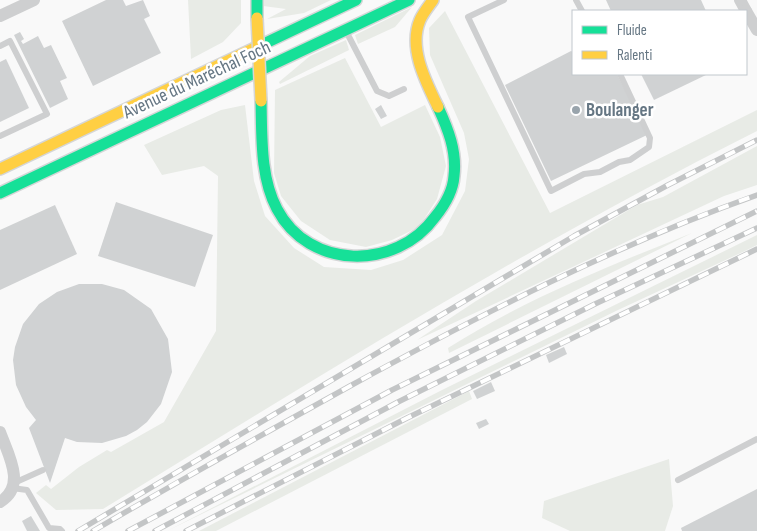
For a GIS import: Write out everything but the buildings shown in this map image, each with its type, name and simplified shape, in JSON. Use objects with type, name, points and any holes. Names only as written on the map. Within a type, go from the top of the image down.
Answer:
[{"type":"main road","points":[[257,0],[264,160],[268,192],[284,221],[300,238],[322,250],[348,258],[379,256],[404,247],[427,230],[445,207],[454,178],[455,154],[450,134],[420,68],[418,56],[418,24],[433,0]]},
{"type":"main road","name":"Avenue du Maréchal Foch","points":[[0,193],[409,0]]},
{"type":"main road","name":"Avenue du Maréchal Foch","points":[[0,169],[353,2]]},
{"type":"street","points":[[0,16],[34,0]]},
{"type":"street","points":[[747,13],[757,30]]},
{"type":"street","points":[[0,432],[14,469],[13,485],[6,498],[0,502]]},
{"type":"lane","points":[[504,0],[468,17],[551,191],[584,174],[600,172],[618,162],[630,160],[649,147],[650,138],[620,75]]},
{"type":"lane","points":[[345,30],[376,90],[389,96],[404,89]]},
{"type":"lane","points":[[0,46],[10,41],[46,114],[0,136]]},
{"type":"lane","points":[[678,480],[757,439]]},
{"type":"lane","points":[[13,485],[43,470]]},
{"type":"lane","points":[[13,485],[27,490],[49,528],[62,531]]},
{"type":"shaded area","points":[[188,0],[241,0],[241,23],[223,42],[191,59]]},
{"type":"shaded area","points":[[262,0],[331,0],[304,13],[267,19],[286,9],[263,6]]},
{"type":"shaded area","points":[[412,7],[395,27],[358,44],[355,35]]},
{"type":"shaded area","points":[[445,11],[550,213],[757,110],[757,131],[673,174],[508,265],[345,361],[103,509],[56,510],[36,493],[46,485],[51,489],[79,467],[107,450],[111,452],[164,422],[216,331],[218,176],[204,166],[162,175],[144,145],[221,110],[245,105],[254,181],[265,216],[294,248],[324,267],[371,270],[403,260],[442,235],[465,191],[469,159],[464,133],[430,55],[429,28]]},
{"type":"shaded area","points":[[346,40],[349,50],[280,84],[279,82],[310,56]]},
{"type":"shaded area","points":[[345,58],[381,127],[425,105],[440,137],[446,166],[437,199],[419,227],[392,240],[366,247],[330,240],[301,221],[281,196],[274,173],[275,90]]},
{"type":"shaded area","points":[[757,146],[757,185],[724,196],[417,340],[476,301],[637,205],[663,197]]},
{"type":"shaded area","points":[[692,233],[449,353],[448,348],[536,299],[598,271]]},
{"type":"shaded area","points":[[757,235],[757,245],[618,310],[167,531],[442,390]]},
{"type":"shaded area","points":[[469,391],[472,399],[216,531],[199,531]]},
{"type":"shaded area","points":[[669,459],[673,506],[665,531],[570,531],[542,518],[544,501]]},
{"type":"railway","points":[[78,531],[574,236],[757,140]]},
{"type":"railway","points":[[93,531],[350,386],[499,307],[601,258],[757,195]]},
{"type":"railway","points":[[128,531],[392,390],[757,211]]},
{"type":"railway","points":[[155,531],[398,402],[595,304],[757,228]]},
{"type":"railway","points":[[186,531],[407,418],[757,249]]},
{"type":"traffic: fast","points":[[257,0],[257,18]]},
{"type":"traffic: fast","points":[[255,48],[356,0]]},
{"type":"traffic: fast","points":[[0,193],[409,0]]},
{"type":"traffic: fast","points":[[261,101],[263,156],[267,184],[277,209],[291,229],[310,244],[331,253],[353,256],[376,254],[398,247],[418,235],[445,203],[450,193],[455,167],[453,149],[438,107]]},
{"type":"traffic: slow","points":[[433,0],[420,20],[416,42],[420,65],[438,107]]},
{"type":"traffic: slow","points":[[257,18],[261,101]]},
{"type":"traffic: slow","points":[[0,169],[255,48]]},
{"type":"place","name":"Boulanger","points":[[576,110]]}]
